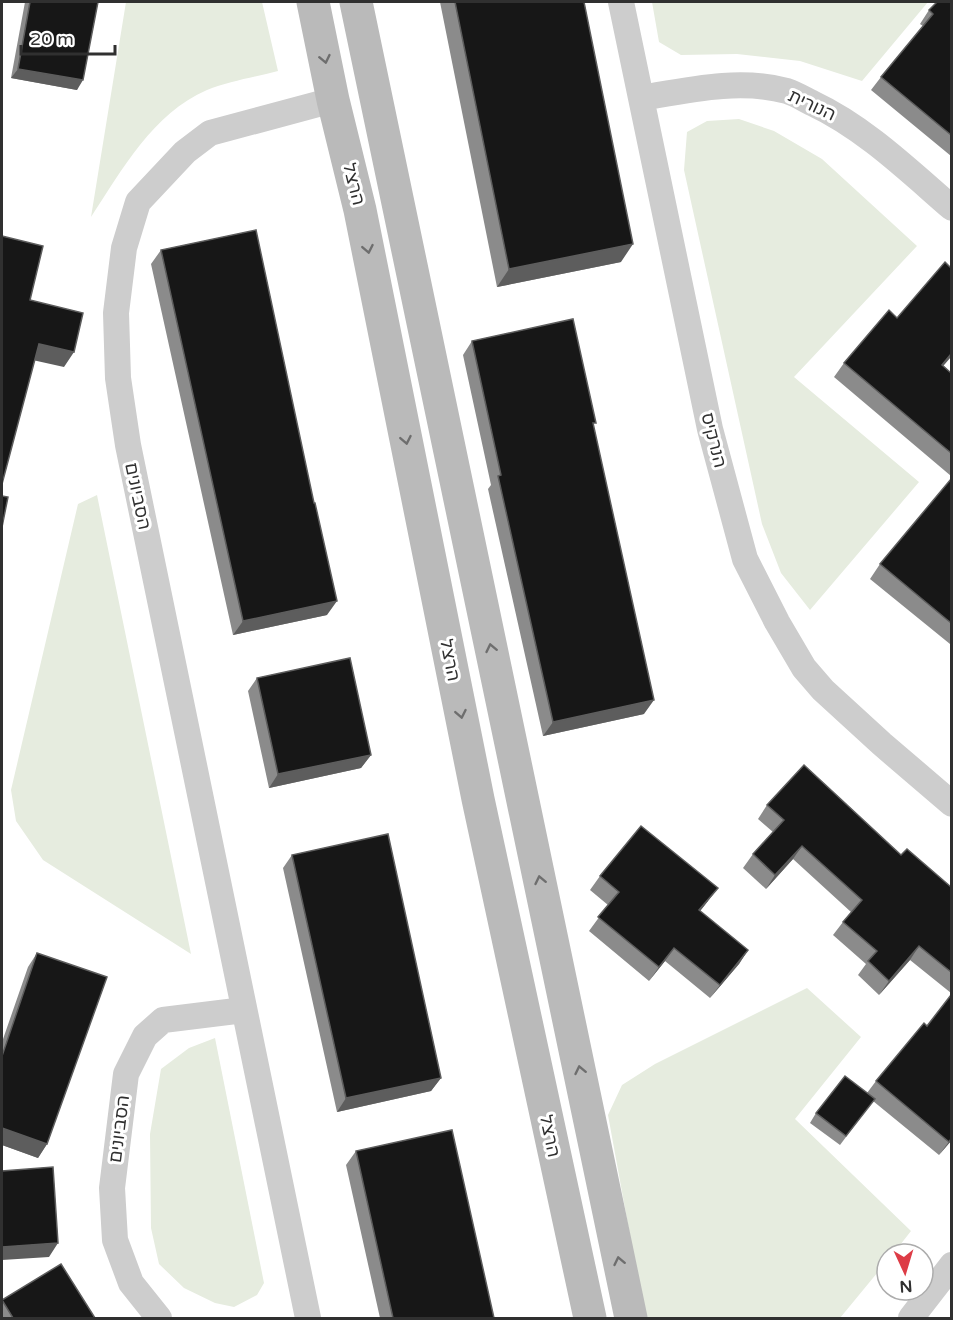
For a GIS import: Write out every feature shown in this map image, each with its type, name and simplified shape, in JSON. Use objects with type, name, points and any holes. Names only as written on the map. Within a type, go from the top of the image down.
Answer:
[{"type":"street","name":"הרצל","points":[[313,2],[333,100],[360,210],[478,799],[590,1318]]},
{"type":"street","points":[[356,2],[632,1318]]},
{"type":"street","name":"הנרקיס","points":[[621,2],[710,429],[745,559],[777,622],[804,668],[823,690],[951,804]]},
{"type":"street","name":"הנורית","points":[[641,98],[703,87],[751,87],[788,91],[828,110],[869,136],[951,208]]},
{"type":"street","name":"הסביונים","points":[[306,1318],[128,445],[118,378],[116,313],[124,248],[138,202],[185,152],[210,133],[333,100]]},
{"type":"street","name":"הסביונים","points":[[159,1318],[131,1283],[116,1240],[112,1188],[126,1074],[145,1036],[163,1020],[244,1010]]},
{"type":"street","points":[[910,1318],[951,1265]]},
{"type":"shaded area","points":[[126,2],[262,2],[278,71],[207,90],[170,113],[140,144],[91,217]]},
{"type":"shaded area","points":[[652,2],[928,2],[862,81],[800,61],[737,54],[681,55],[659,42]]},
{"type":"shaded area","points":[[739,119],[774,131],[822,159],[917,246],[794,377],[919,482],[810,610],[781,573],[762,524],[684,170],[687,132],[707,121]]},
{"type":"shaded area","points":[[97,495],[191,954],[43,860],[16,821],[11,790],[78,504]]},
{"type":"shaded area","points":[[807,988],[861,1037],[795,1119],[911,1231],[902,1242],[875,1242],[875,1276],[840,1318],[645,1318],[608,1115],[622,1085],[655,1064]]},
{"type":"shaded area","points":[[215,1038],[264,1283],[257,1295],[234,1307],[215,1303],[184,1288],[159,1264],[151,1228],[150,1134],[161,1069],[189,1048]]},
{"type":"building","points":[[30,2],[98,2],[83,80],[18,69]]},
{"type":"building","points":[[455,2],[584,2],[633,244],[509,269]]},
{"type":"building","points":[[937,2],[951,2],[951,135],[881,77],[933,14],[929,10]]},
{"type":"building","points":[[256,230],[337,601],[243,621],[161,250]]},
{"type":"building","points":[[2,236],[43,246],[30,300],[83,313],[74,352],[39,344],[2,484]]},
{"type":"building","points":[[945,262],[951,268],[951,354],[942,365],[951,373],[951,453],[844,363],[889,310],[897,318]]},
{"type":"building","points":[[573,319],[596,423],[593,423],[654,700],[553,722],[498,476],[501,475],[472,341]]},
{"type":"building","points":[[951,479],[951,623],[880,564]]},
{"type":"building","points":[[2,496],[8,497],[2,527]]},
{"type":"building","points":[[350,658],[371,755],[278,774],[257,678]]},
{"type":"building","points":[[804,765],[901,855],[907,849],[951,887],[951,972],[919,946],[889,981],[868,961],[877,951],[843,922],[862,900],[802,846],[775,875],[753,854],[784,820],[767,805]]},
{"type":"building","points":[[641,826],[718,888],[699,910],[748,950],[720,985],[674,948],[659,967],[598,917],[619,892],[600,876]]},
{"type":"building","points":[[388,834],[441,1078],[346,1098],[292,855]]},
{"type":"building","points":[[37,953],[107,977],[47,1144],[2,1128],[2,1056]]},
{"type":"building","points":[[951,995],[951,1139],[949,1142],[876,1081],[924,1023],[927,1026]]},
{"type":"building","points":[[845,1076],[875,1099],[846,1136],[816,1113]]},
{"type":"building","points":[[452,1130],[494,1318],[393,1318],[356,1151]]},
{"type":"building","points":[[53,1167],[58,1243],[2,1247],[2,1171]]},
{"type":"building","points":[[61,1264],[95,1318],[13,1318],[2,1300]]}]
